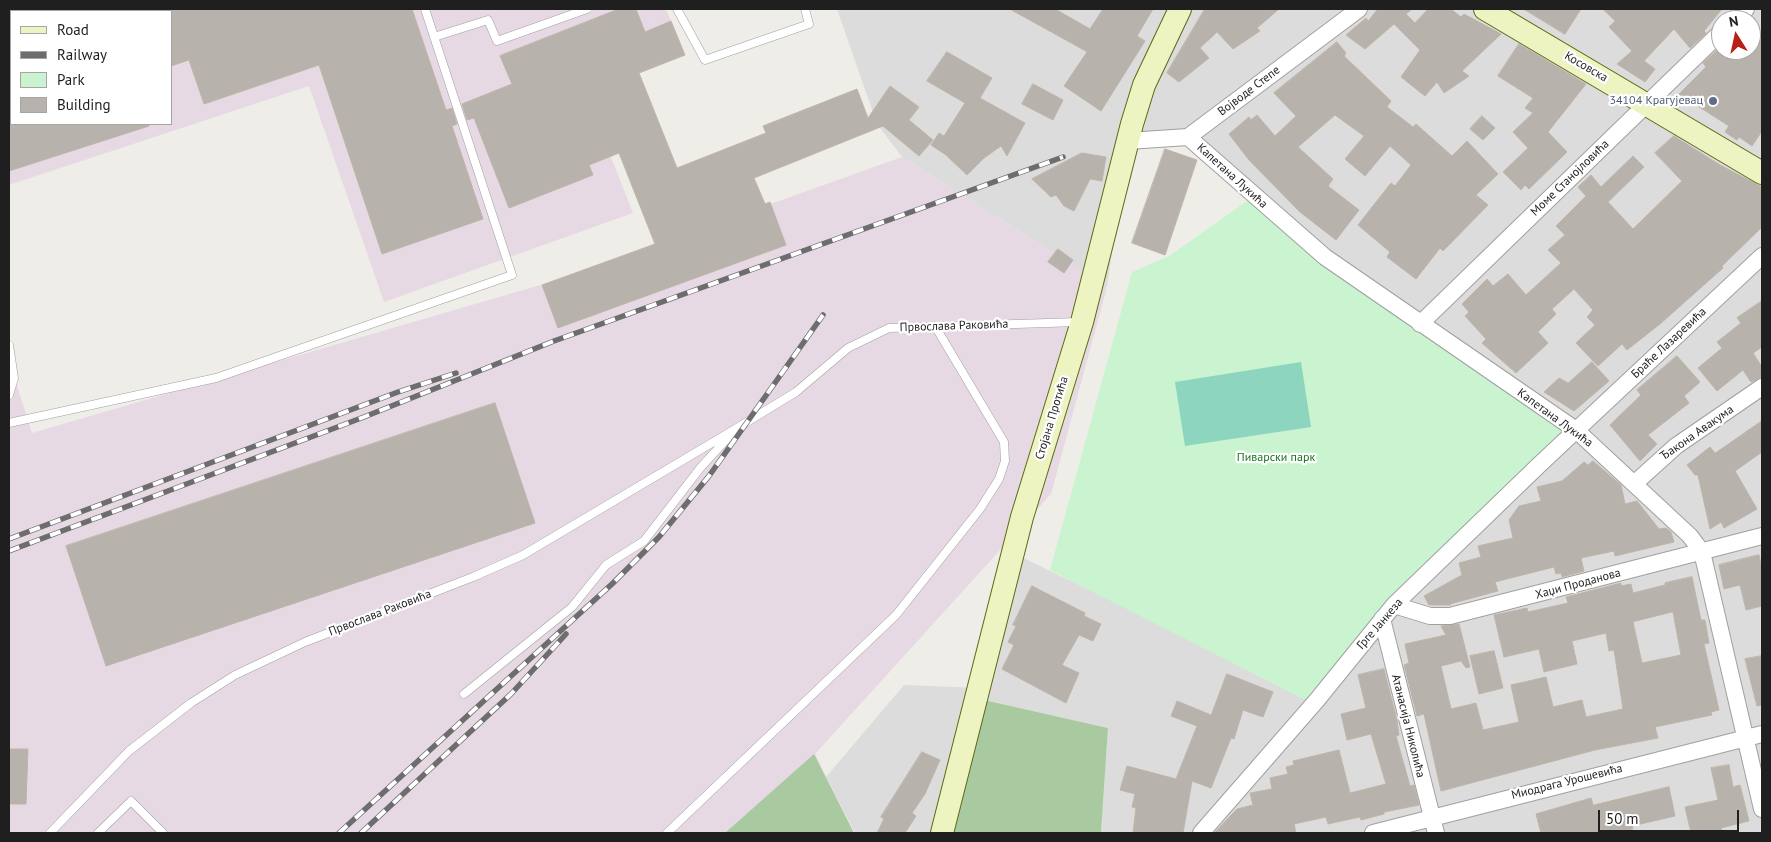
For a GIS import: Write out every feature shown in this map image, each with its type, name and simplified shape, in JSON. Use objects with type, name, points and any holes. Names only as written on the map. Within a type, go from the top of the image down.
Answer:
[{"type":"main road","name":"Стојана Протића","points":[[942,833],[1022,517],[1082,322],[1144,85],[1180,9]]},
{"type":"main road","name":"Косовска","points":[[1486,9],[1762,173]]},
{"type":"street","name":"Војводе Степе","points":[[1188,137],[1358,9]]},
{"type":"street","name":"Моме Станојловића","points":[[1420,324],[1711,41]]},
{"type":"street","points":[[1128,141],[1188,137]]},
{"type":"street","name":"Капетана Лукића","points":[[1188,137],[1325,257],[1576,430],[1679,525],[1702,552],[1762,809]]},
{"type":"street","name":"Браће Лазаревића","points":[[1576,430],[1762,256]]},
{"type":"street","name":"Ђакона Авакума","points":[[1635,483],[1676,446],[1762,388]]},
{"type":"street","name":"Грге Јанкеза","points":[[1201,833],[1317,700],[1394,605],[1576,430]]},
{"type":"street","name":"Хаџи Проданова","points":[[1394,605],[1430,616],[1450,616],[1762,536]]},
{"type":"street","name":"Атанасија Николића","points":[[1382,619],[1434,825]]},
{"type":"street","name":"Миодрага Урошевића","points":[[1373,833],[1434,825],[1762,734]]},
{"type":"lane","points":[[9,423],[216,378],[512,275],[424,9]]},
{"type":"lane","points":[[434,37],[488,20],[497,41],[587,9]]},
{"type":"lane","points":[[677,9],[705,60],[809,24],[805,9]]},
{"type":"lane","name":"Првослава Раковића","points":[[50,833],[129,751],[191,703],[235,675],[305,642],[473,577],[523,555],[796,392],[848,348],[868,336],[889,328],[1082,322]]},
{"type":"lane","points":[[666,833],[896,615],[980,509],[999,479],[1005,461],[1004,442],[935,326]]},
{"type":"lane","points":[[9,345],[14,378],[9,395]]},
{"type":"lane","name":"Првослава Раковића","points":[[464,694],[572,607],[606,565],[644,541],[701,468],[737,428]]},
{"type":"lane","points":[[98,833],[131,801],[163,833]]},
{"type":"shaded area","points":[[9,9],[666,9],[685,55],[586,94],[633,213],[384,302],[309,86],[9,185]]},
{"type":"shaded area","points":[[837,9],[1762,9],[1762,833],[1101,833],[1108,728],[984,700],[954,833],[855,833],[826,777],[904,685],[980,688],[1013,553],[1317,700],[1253,195],[1188,137],[1128,141],[1107,287],[902,157],[877,124]]},
{"type":"shaded area","points":[[902,157],[1107,287],[1051,494],[815,754],[854,833],[9,833],[9,360],[32,433],[561,279]]},
{"type":"green space","name":"Пиварски парк","points":[[1250,199],[1571,434],[1391,609],[1313,704],[1050,570],[1132,272],[1169,256]]},
{"type":"green space","points":[[1301,362],[1311,427],[1185,446],[1175,382]]},
{"type":"green space","points":[[984,700],[1108,728],[1101,833],[954,833]]},
{"type":"green space","points":[[814,754],[854,833],[725,833]]},
{"type":"building","points":[[412,9],[446,110],[452,108],[457,124],[452,126],[483,219],[382,254],[319,65],[204,104],[189,60],[172,66],[171,10]]},
{"type":"building","points":[[619,9],[636,9],[645,32],[671,21],[685,55],[639,73],[677,168],[766,133],[763,126],[857,89],[868,118],[890,86],[919,107],[909,120],[933,140],[919,156],[883,126],[754,178],[765,204],[770,202],[786,245],[558,328],[542,285],[655,244],[619,153],[589,165],[593,175],[509,208],[474,118],[467,120],[462,104],[512,84],[500,56]]},
{"type":"building","points":[[1010,9],[1055,9],[1090,29],[1103,9],[1153,9],[1137,36],[1145,41],[1101,111],[1064,86],[1087,52]]},
{"type":"building","points":[[1205,9],[1279,9],[1257,28],[1260,31],[1233,49],[1217,32],[1200,48],[1209,58],[1179,82],[1167,73]]},
{"type":"building","points":[[1378,9],[1412,9],[1406,14],[1415,23],[1428,9],[1451,9],[1461,17],[1464,14],[1501,34],[1462,71],[1469,76],[1444,93],[1437,82],[1425,96],[1401,77],[1420,50],[1394,24],[1365,49],[1346,35],[1366,18],[1368,21]]},
{"type":"building","points":[[1524,9],[1581,9],[1565,34]]},
{"type":"building","points":[[1603,9],[1722,9],[1711,10],[1711,22],[1704,31],[1706,33],[1690,48],[1674,29],[1644,61],[1655,69],[1645,82],[1617,64],[1632,51],[1609,27],[1615,21]]},
{"type":"building","points":[[1762,37],[1762,131],[1752,146],[1739,137],[1737,140],[1725,132],[1729,126],[1679,94],[1706,67],[1703,63],[1711,56],[1711,60],[1761,60]]},
{"type":"building","points":[[1337,42],[1346,53],[1344,56],[1391,101],[1387,107],[1413,127],[1416,124],[1452,156],[1467,141],[1498,174],[1476,195],[1488,205],[1443,251],[1440,248],[1416,279],[1387,257],[1390,252],[1358,225],[1391,183],[1395,186],[1411,165],[1390,146],[1365,176],[1345,159],[1364,136],[1335,115],[1298,147],[1333,179],[1328,186],[1359,210],[1336,240],[1300,212],[1249,160],[1229,134],[1249,117],[1251,120],[1257,115],[1275,136],[1296,116],[1274,93]]},
{"type":"building","points":[[1519,44],[1586,84],[1548,132],[1567,152],[1529,189],[1525,185],[1521,190],[1503,172],[1528,148],[1513,132],[1533,113],[1525,108],[1533,98],[1498,76]]},
{"type":"building","points":[[947,52],[992,78],[980,98],[1025,123],[1007,156],[1001,146],[984,158],[967,175],[946,155],[931,145],[939,133],[944,136],[965,103],[927,81]]},
{"type":"building","points":[[1033,84],[1063,100],[1053,120],[1022,104]]},
{"type":"building","points":[[1482,116],[1495,128],[1483,140],[1470,129]]},
{"type":"building","points":[[9,124],[149,125],[149,126],[9,171]]},
{"type":"building","points":[[1674,136],[1720,165],[1762,187],[1762,227],[1722,266],[1723,268],[1660,324],[1627,350],[1622,344],[1598,366],[1576,343],[1595,325],[1587,317],[1593,310],[1574,289],[1552,309],[1556,314],[1538,332],[1548,343],[1516,373],[1482,343],[1486,339],[1465,316],[1469,312],[1462,304],[1487,279],[1493,286],[1508,274],[1526,295],[1561,263],[1548,250],[1565,235],[1556,226],[1586,196],[1578,187],[1591,175],[1601,187],[1633,156],[1644,167],[1608,202],[1633,229],[1682,181],[1655,153]]},
{"type":"building","points":[[1165,149],[1197,160],[1165,255],[1132,243]]},
{"type":"building","points":[[1082,153],[1106,157],[1102,181],[1090,179],[1074,211],[1064,206],[1056,195],[1051,197],[1032,179]]},
{"type":"building","points":[[1058,249],[1073,260],[1064,273],[1048,262]]},
{"type":"building","points":[[1762,301],[1762,347],[1753,353],[1762,367],[1762,377],[1751,382],[1743,370],[1717,391],[1698,368],[1722,348],[1717,342],[1741,323],[1737,318]]},
{"type":"building","points":[[1677,356],[1700,382],[1684,396],[1689,403],[1648,435],[1657,444],[1640,461],[1610,425],[1641,395],[1637,390]]},
{"type":"building","points":[[1592,362],[1609,381],[1574,411],[1544,392],[1559,378],[1568,383]]},
{"type":"building","points":[[495,403],[535,523],[106,666],[66,546]]},
{"type":"building","points":[[1762,421],[1762,452],[1735,471],[1757,509],[1724,528],[1721,522],[1710,529],[1698,475],[1695,475],[1687,465],[1710,447],[1715,453]]},
{"type":"building","points":[[1593,461],[1621,485],[1625,504],[1637,501],[1659,529],[1666,528],[1671,532],[1674,542],[1615,556],[1614,551],[1581,558],[1584,571],[1562,577],[1561,573],[1556,574],[1554,567],[1495,582],[1498,591],[1451,605],[1429,605],[1424,596],[1462,575],[1459,563],[1481,557],[1478,546],[1513,538],[1509,520],[1519,506],[1541,501],[1537,487],[1562,481],[1584,462],[1588,465]]},
{"type":"building","points":[[1759,555],[1762,570],[1762,606],[1746,610],[1740,585],[1724,589],[1719,565]]},
{"type":"building","points":[[1692,577],[1701,620],[1705,620],[1709,643],[1704,644],[1719,710],[1711,712],[1712,715],[1655,727],[1658,738],[1595,750],[1441,791],[1424,714],[1417,716],[1404,665],[1409,663],[1405,644],[1446,635],[1441,626],[1459,624],[1470,667],[1466,668],[1461,661],[1441,666],[1451,709],[1476,703],[1483,730],[1519,722],[1511,685],[1546,677],[1553,707],[1582,700],[1586,717],[1623,709],[1614,650],[1609,651],[1606,633],[1572,641],[1577,664],[1544,672],[1539,649],[1504,657],[1494,615],[1527,608],[1528,612],[1568,603],[1566,597],[1621,583],[1621,586],[1631,584],[1633,593],[1665,585],[1665,583]],"holes":[[[1673,612],[1681,655],[1642,663],[1633,622]]]},
{"type":"building","points":[[1032,586],[1085,613],[1084,616],[1101,624],[1093,641],[1079,635],[1062,665],[1079,673],[1066,703],[1002,669],[1014,645],[1008,642],[1016,626],[1013,625]]},
{"type":"building","points":[[1494,651],[1503,688],[1479,694],[1470,656]]},
{"type":"building","points":[[1762,656],[1762,705],[1757,706],[1745,659]]},
{"type":"building","points":[[1384,669],[1397,720],[1399,735],[1396,736],[1410,786],[1414,785],[1419,805],[1384,812],[1384,814],[1361,820],[1360,817],[1328,824],[1326,817],[1294,824],[1296,833],[1214,833],[1237,809],[1253,805],[1250,793],[1272,789],[1270,778],[1288,774],[1286,767],[1294,765],[1293,761],[1339,750],[1350,793],[1386,784],[1371,734],[1347,740],[1341,714],[1366,708],[1358,675]]},
{"type":"building","points":[[1227,674],[1273,692],[1263,717],[1243,710],[1234,739],[1231,738],[1211,788],[1192,781],[1183,833],[1133,833],[1136,808],[1132,807],[1135,794],[1120,790],[1127,766],[1176,779],[1197,726],[1171,716],[1177,701],[1211,715]]},
{"type":"building","points":[[9,749],[28,749],[26,804],[9,804]]},
{"type":"building","points":[[922,752],[940,760],[925,794],[912,813],[916,816],[905,833],[877,833],[884,819],[881,817]]},
{"type":"building","points":[[1729,765],[1733,787],[1740,785],[1749,821],[1721,828],[1723,833],[1691,833],[1685,807],[1718,800],[1711,768]]},
{"type":"building","points":[[1669,787],[1675,816],[1632,826],[1633,829],[1615,833],[1541,833],[1536,814],[1591,798],[1593,805]]},
{"type":"railway","points":[[9,551],[364,417],[554,341],[1063,157]]},
{"type":"railway","points":[[339,833],[612,584],[659,537],[709,476],[823,315]]},
{"type":"railway","points":[[9,539],[398,392],[456,373]]},
{"type":"railway","points":[[361,833],[511,694],[566,634]]},
{"type":"place","name":"34104 Крагујевац","points":[[1713,101]]}]
